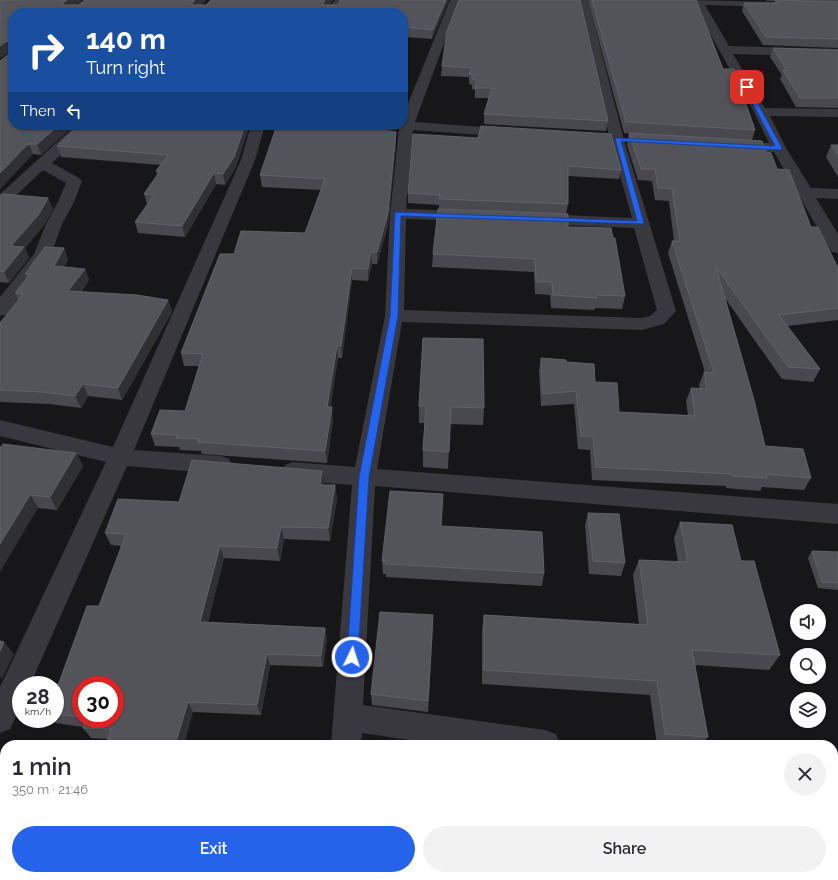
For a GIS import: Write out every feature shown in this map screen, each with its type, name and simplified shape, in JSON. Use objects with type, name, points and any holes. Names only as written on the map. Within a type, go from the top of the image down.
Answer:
[{"type":"street","points":[[335,8],[341,0]]},
{"type":"street","points":[[408,114],[455,0]]},
{"type":"street","points":[[394,316],[642,324],[657,320],[667,311],[617,140],[583,0]]},
{"type":"street","points":[[698,1],[784,4]]},
{"type":"street","points":[[698,1],[761,112],[805,194],[838,248]]},
{"type":"street","points":[[726,50],[838,53]]},
{"type":"street","points":[[761,112],[838,113]]},
{"type":"street","points":[[408,126],[523,134]]},
{"type":"street","points":[[0,202],[78,130]]},
{"type":"street","points":[[0,719],[120,457],[248,160],[257,130]]},
{"type":"street","points":[[403,130],[394,316],[364,477],[347,731],[474,740]]},
{"type":"street","points":[[602,138],[633,140]]},
{"type":"street","points":[[718,145],[779,148]]},
{"type":"street","points":[[0,310],[42,255],[54,224],[66,202],[74,181],[42,163]]},
{"type":"street","points":[[805,194],[838,194]]},
{"type":"street","points":[[398,214],[484,217]]},
{"type":"street","points":[[523,218],[641,223]]},
{"type":"street","points":[[0,428],[120,457],[238,466]]},
{"type":"street","points":[[270,469],[838,514]]},
{"type":"building","points":[[0,0],[67,0],[63,3],[63,5],[78,5],[85,0],[195,0],[192,5],[206,5],[211,0],[325,0],[323,5],[338,5],[340,0],[446,0],[433,30],[408,27],[408,8],[8,8],[8,41],[0,46]]},
{"type":"building","points":[[459,0],[580,0],[608,121],[484,114],[492,88],[475,88],[477,80],[472,79],[474,75],[469,74],[472,68],[442,66],[447,31]]},
{"type":"building","points":[[592,0],[696,0],[723,69],[734,69],[755,130],[626,122]]},
{"type":"building","points":[[775,0],[838,2],[838,39],[766,37],[744,3],[778,3]]},
{"type":"building","points":[[773,48],[838,50],[838,98],[800,98],[783,70],[787,71]]},
{"type":"building","points":[[8,55],[8,130],[53,130],[37,144],[29,144],[26,146],[0,173],[0,61]]},
{"type":"building","points":[[481,126],[611,134],[621,170],[568,166],[568,204],[439,199],[440,195],[408,193],[413,134],[478,138]]},
{"type":"building","points":[[74,130],[243,130],[234,157],[223,174],[214,173],[182,226],[135,222],[154,195],[144,194],[160,171],[156,171],[168,155],[57,146]]},
{"type":"building","points":[[275,130],[386,130],[396,132],[388,213],[377,252],[371,252],[368,269],[352,268],[341,346],[337,346],[327,407],[332,407],[325,451],[198,442],[199,439],[176,438],[177,435],[151,434],[160,410],[185,411],[203,354],[181,353],[220,254],[234,254],[241,231],[305,233],[325,179],[260,175]]},
{"type":"building","points":[[629,133],[762,141],[766,152],[771,153],[777,169],[789,170],[811,227],[818,227],[838,268],[838,308],[779,315],[820,369],[788,367],[716,267],[754,400],[765,446],[803,449],[811,478],[766,474],[767,478],[732,476],[732,474],[596,467],[593,437],[581,436],[576,391],[543,394],[541,358],[594,364],[595,382],[617,383],[619,412],[695,416],[691,388],[707,389],[704,372],[714,373],[672,241],[680,241],[672,189],[658,188],[655,169],[641,169]]},
{"type":"building","points":[[831,145],[838,145],[838,156]]},
{"type":"building","points":[[3,194],[48,198],[39,214],[11,246],[24,247],[4,272],[0,271],[0,196]]},
{"type":"building","points":[[438,209],[568,214],[568,227],[611,228],[613,238],[615,238],[625,296],[596,295],[597,298],[553,295],[552,282],[536,282],[535,259],[433,254]]},
{"type":"building","points":[[45,247],[64,248],[54,266],[85,269],[68,291],[137,295],[168,300],[118,388],[83,384],[75,396],[43,392],[0,390],[0,323],[23,294],[15,293],[30,274],[25,274]]},
{"type":"building","points":[[423,338],[483,339],[484,408],[451,407],[449,452],[423,450],[426,406],[419,406]]},
{"type":"building","points":[[3,444],[76,453],[50,497],[30,495],[0,544],[0,447]]},
{"type":"building","points":[[192,460],[322,471],[320,485],[335,485],[328,528],[281,527],[277,548],[220,546],[200,622],[325,628],[321,656],[267,654],[257,705],[188,702],[177,740],[108,740],[111,729],[83,728],[124,728],[124,676],[72,676],[72,716],[64,715],[64,676],[61,676],[87,606],[99,606],[126,534],[105,533],[118,499],[179,502]]},
{"type":"building","points":[[390,491],[443,494],[441,526],[542,532],[544,573],[386,564],[386,561],[382,561]]},
{"type":"building","points":[[588,513],[619,514],[625,563],[593,561]]},
{"type":"building","points":[[680,522],[732,525],[741,561],[754,561],[780,655],[692,650],[708,737],[665,734],[657,681],[484,670],[484,615],[648,625],[639,560],[688,562]]},
{"type":"building","points":[[812,551],[838,552],[838,583],[822,582]]},
{"type":"building","points":[[380,612],[433,615],[428,701],[371,694]]},
{"type":"building","points":[[0,641],[4,642],[0,651]]},
{"type":"route","points":[[352,657],[364,477],[394,316],[398,214],[641,223],[617,140],[779,148],[747,87]]}]
